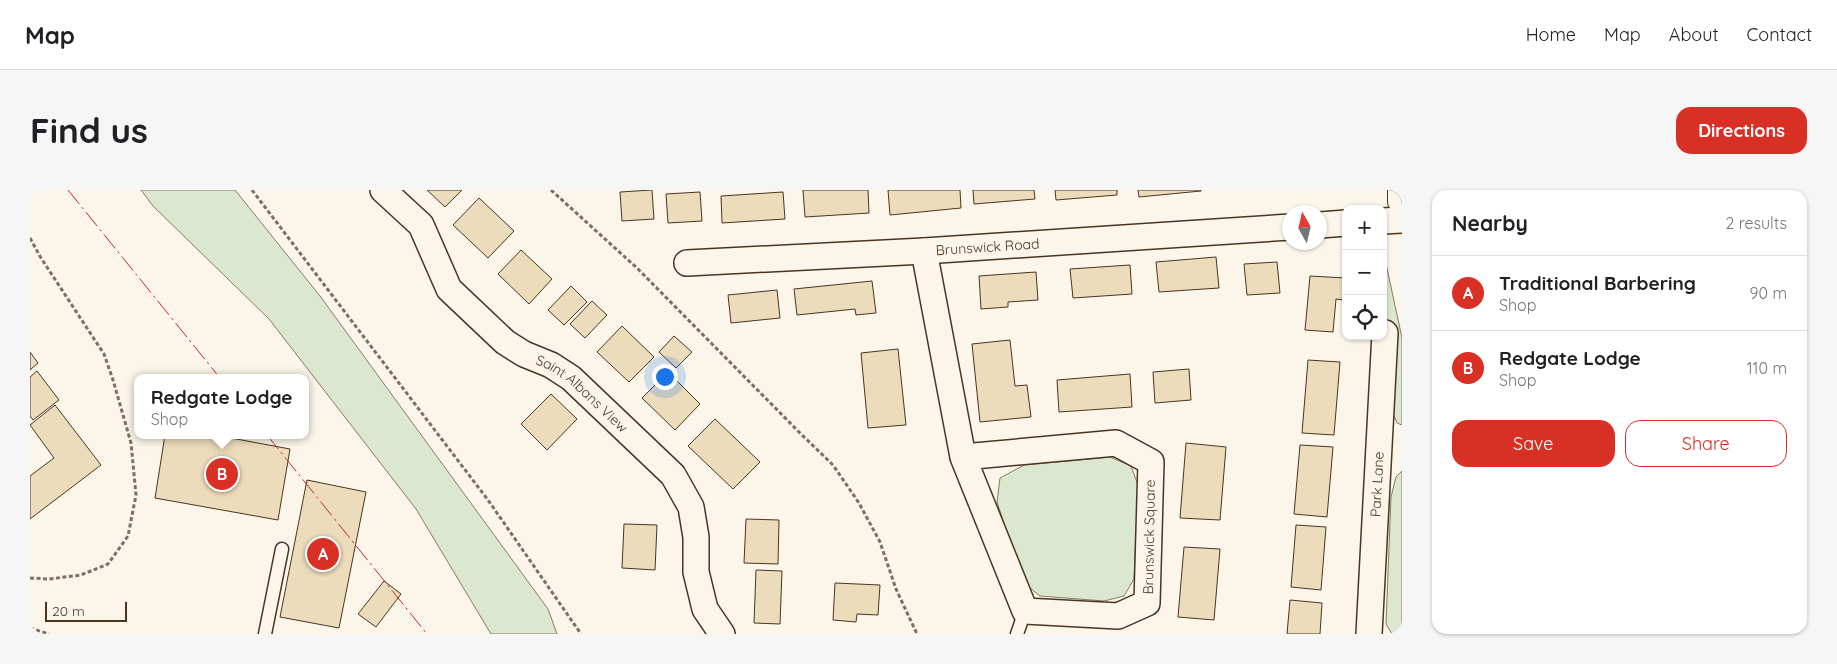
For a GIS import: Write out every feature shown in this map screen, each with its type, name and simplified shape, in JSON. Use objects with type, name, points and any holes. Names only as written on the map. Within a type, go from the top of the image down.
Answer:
[{"type":"street","name":"Saint Albans View","points":[[383,190],[421,225],[449,289],[505,342],[524,354],[552,365],[571,378],[673,475],[691,507],[696,537],[696,572],[705,609],[722,634]]},
{"type":"street","points":[[1402,190],[1402,201]]},
{"type":"street","points":[[1387,221],[1402,220]]},
{"type":"street","points":[[1327,224],[1342,223]]},
{"type":"street","name":"Brunswick Road","points":[[687,263],[924,251],[1282,228]]},
{"type":"street","name":"Brunswick Square","points":[[924,251],[963,457],[1021,623],[1118,616],[1148,603],[1151,462],[1116,444],[963,457]]},
{"type":"street","name":"Park Lane","points":[[1369,634],[1385,340]]},
{"type":"lane","points":[[265,634],[282,549]]},
{"type":"path","points":[[252,190],[488,500],[581,634]]},
{"type":"path","points":[[551,190],[636,268],[833,465],[859,502],[880,542],[896,589],[917,634]]},
{"type":"path","points":[[30,238],[104,354],[131,443],[136,495],[128,536],[108,564],[81,575],[49,579],[30,578]]},
{"type":"path","points":[[30,628],[49,634]]},
{"type":"green space","points":[[141,190],[235,190],[320,296],[548,609],[557,634],[491,634],[416,509],[269,319],[153,206]]},
{"type":"green space","points":[[1387,269],[1402,338],[1402,425],[1397,423],[1389,404],[1384,340],[1387,340]]},
{"type":"green space","points":[[1110,457],[1131,466],[1138,485],[1134,579],[1124,596],[1104,601],[1040,596],[1024,583],[997,502],[1000,478],[1024,465]]},
{"type":"green space","points":[[1402,471],[1402,634],[1392,634],[1386,624],[1391,497],[1396,477]]},
{"type":"building","points":[[427,190],[462,190],[445,207]]},
{"type":"building","points":[[652,190],[654,219],[622,221],[620,192]]},
{"type":"building","points":[[803,190],[868,190],[869,213],[805,217]]},
{"type":"building","points":[[888,190],[960,190],[961,208],[890,215]]},
{"type":"building","points":[[973,190],[1034,190],[1035,199],[974,204]]},
{"type":"building","points":[[1055,190],[1117,190],[1117,195],[1056,200]]},
{"type":"building","points":[[1138,190],[1201,190],[1201,191],[1139,197]]},
{"type":"building","points":[[700,192],[702,221],[668,223],[666,194]]},
{"type":"building","points":[[783,192],[785,219],[722,223],[721,196]]},
{"type":"building","points":[[479,198],[514,231],[488,258],[453,225]]},
{"type":"building","points":[[521,250],[552,279],[529,304],[498,274]]},
{"type":"building","points":[[1216,257],[1219,288],[1159,292],[1156,262]]},
{"type":"building","points":[[1277,262],[1280,293],[1247,295],[1244,264]]},
{"type":"building","points":[[1130,265],[1132,294],[1073,298],[1070,269]]},
{"type":"building","points":[[1036,272],[1038,300],[1008,302],[1008,307],[981,309],[979,276]]},
{"type":"building","points":[[1310,276],[1342,278],[1342,300],[1336,299],[1333,332],[1305,330]]},
{"type":"building","points":[[872,281],[876,313],[856,315],[855,309],[797,315],[794,289]]},
{"type":"building","points":[[571,286],[587,302],[564,325],[548,310]]},
{"type":"building","points":[[777,290],[780,318],[731,323],[728,295]]},
{"type":"building","points":[[592,301],[607,315],[585,338],[570,324]]},
{"type":"building","points":[[622,326],[654,357],[629,382],[597,352]]},
{"type":"building","points":[[674,336],[692,352],[676,368],[659,352]]},
{"type":"building","points":[[1010,340],[1015,386],[1027,385],[1031,417],[980,422],[972,344]]},
{"type":"building","points":[[898,349],[906,425],[868,428],[861,353]]},
{"type":"building","points":[[30,352],[38,363],[30,370]]},
{"type":"building","points":[[1308,360],[1340,362],[1334,435],[1302,433]]},
{"type":"building","points":[[1189,369],[1191,400],[1155,403],[1153,372]]},
{"type":"building","points":[[37,371],[59,400],[33,420],[30,416],[30,377]]},
{"type":"building","points":[[668,372],[700,404],[675,430],[642,398]]},
{"type":"building","points":[[1130,374],[1132,407],[1059,412],[1057,380]]},
{"type":"building","points":[[551,394],[577,419],[547,450],[521,424]]},
{"type":"building","points":[[55,405],[101,465],[30,519],[30,476],[54,458],[30,425]]},
{"type":"building","points":[[715,419],[760,462],[733,489],[688,446]]},
{"type":"building","points":[[164,439],[236,439],[290,449],[278,520],[155,498]]},
{"type":"building","points":[[1186,443],[1226,447],[1220,520],[1180,518]]},
{"type":"building","points":[[1300,445],[1333,447],[1327,517],[1294,514]]},
{"type":"building","points":[[307,480],[366,492],[339,628],[280,617]]},
{"type":"building","points":[[746,519],[779,520],[778,564],[744,563]]},
{"type":"building","points":[[624,524],[657,525],[655,570],[622,568]]},
{"type":"building","points":[[1296,525],[1326,527],[1321,590],[1291,587]]},
{"type":"building","points":[[1184,547],[1220,549],[1214,620],[1178,617]]},
{"type":"building","points":[[756,570],[782,571],[780,624],[754,623]]},
{"type":"building","points":[[384,581],[401,594],[376,627],[358,614]]},
{"type":"building","points":[[835,583],[880,585],[878,615],[857,614],[856,622],[833,620]]},
{"type":"building","points":[[1290,600],[1322,603],[1320,634],[1287,634]]},
{"type":"power","points":[[68,190],[217,374]]},
{"type":"power","points":[[270,439],[427,634]]},
{"type":"place","name":"Redgate Lodge","points":[[222,474]]},
{"type":"place","name":"Traditional Barbering","points":[[323,554]]}]
